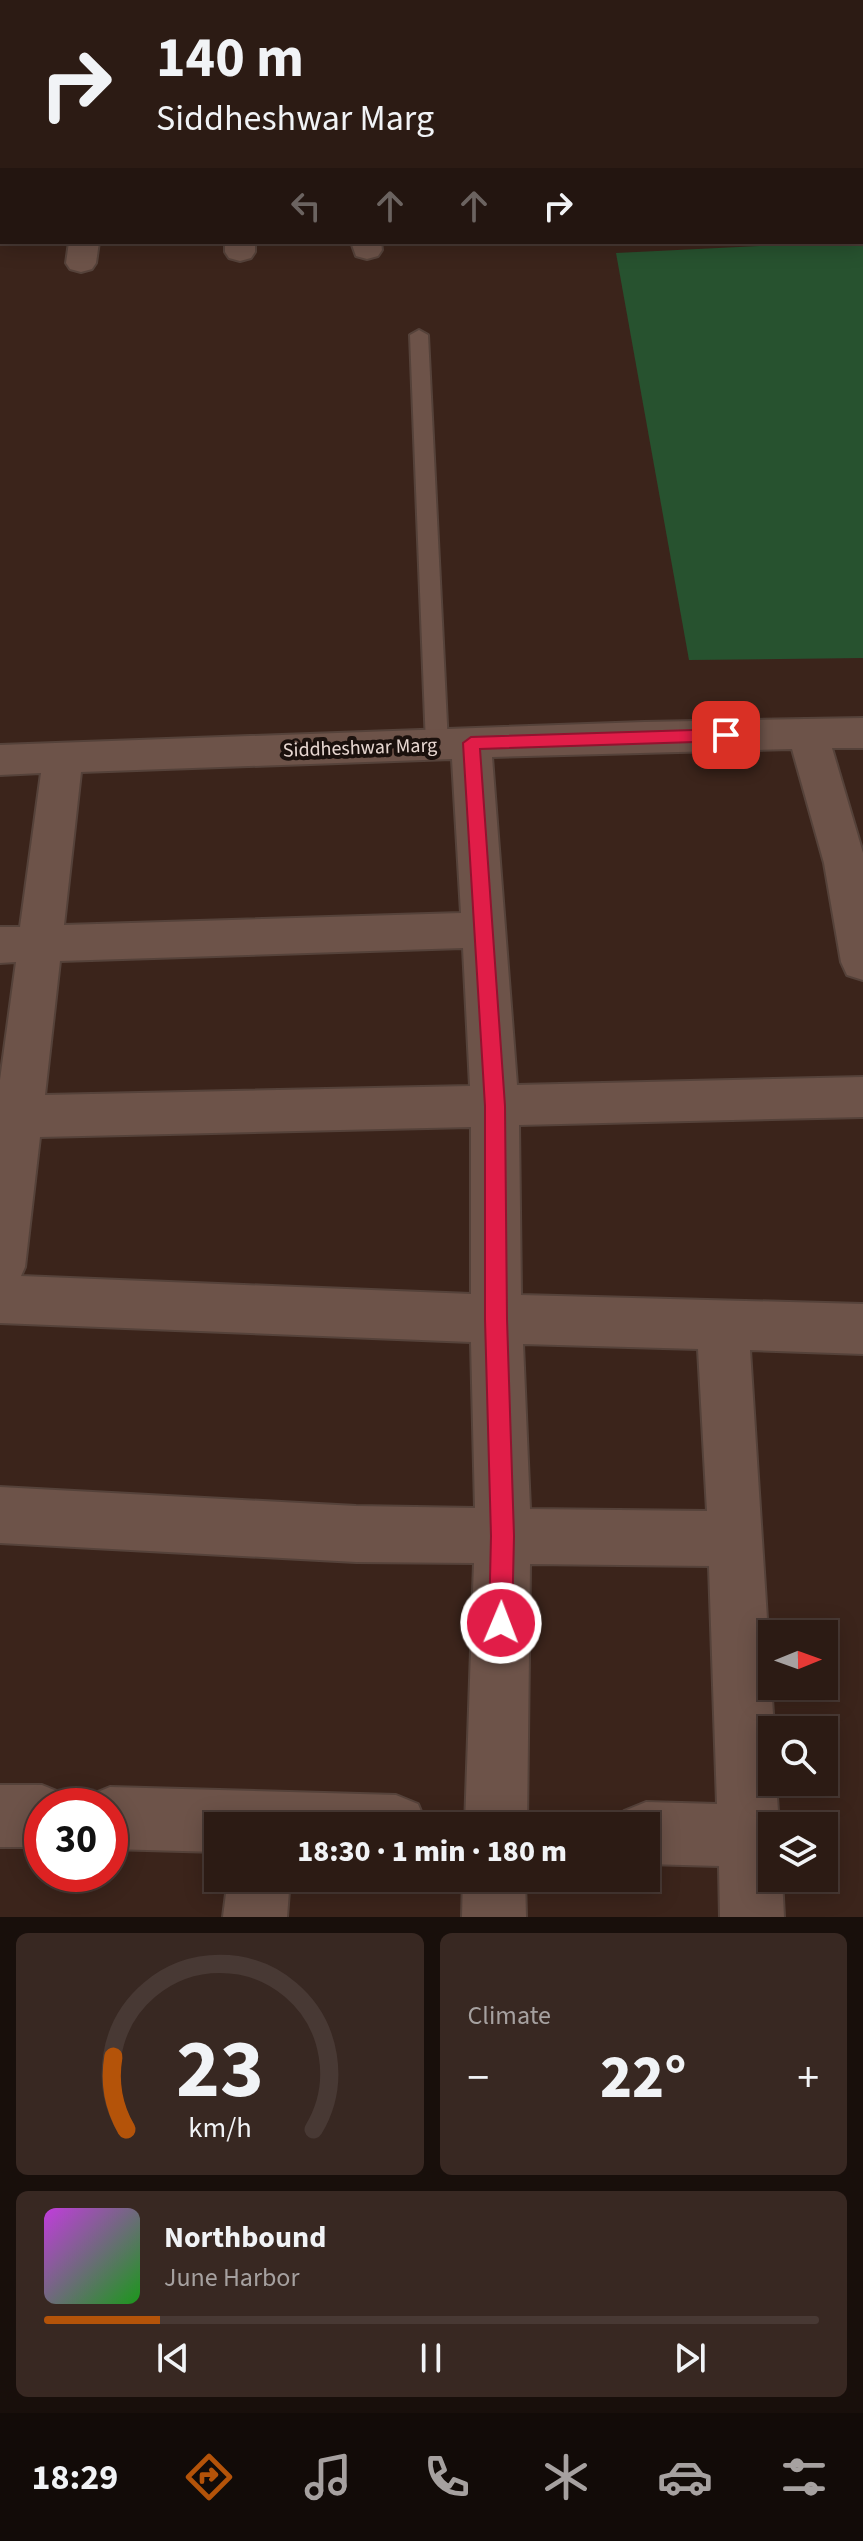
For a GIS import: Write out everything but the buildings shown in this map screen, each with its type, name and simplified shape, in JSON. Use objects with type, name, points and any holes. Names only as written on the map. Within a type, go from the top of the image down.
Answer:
[{"type":"street","name":"Siddheshwar Marg","points":[[0,760],[863,733]]},
{"type":"street","points":[[808,734],[845,863],[863,962]]},
{"type":"street","points":[[454,744],[485,930],[495,1106],[496,1319],[503,1536],[496,1812]]},
{"type":"street","points":[[0,1267],[20,943],[63,758]]},
{"type":"street","points":[[20,943],[485,930]]},
{"type":"street","points":[[9,1117],[863,1097]]},
{"type":"street","points":[[0,1299],[496,1319],[863,1329]]},
{"type":"street","points":[[722,1326],[736,1539],[752,1917]]},
{"type":"street","points":[[0,1515],[356,1534],[736,1539]]},
{"type":"street","points":[[0,1816],[24,1816]]},
{"type":"street","points":[[128,1821],[204,1833]]},
{"type":"street","points":[[660,1833],[749,1836]]},
{"type":"street","points":[[255,1917],[257,1892]]},
{"type":"street","points":[[494,1892],[494,1917]]},
{"type":"lane","points":[[419,335],[454,744]]},
{"type":"green space","points":[[863,244],[863,658],[689,660],[616,253]]},
{"type":"route","points":[[501,1623],[503,1536],[496,1319],[495,1106],[471,743],[726,735]]}]
